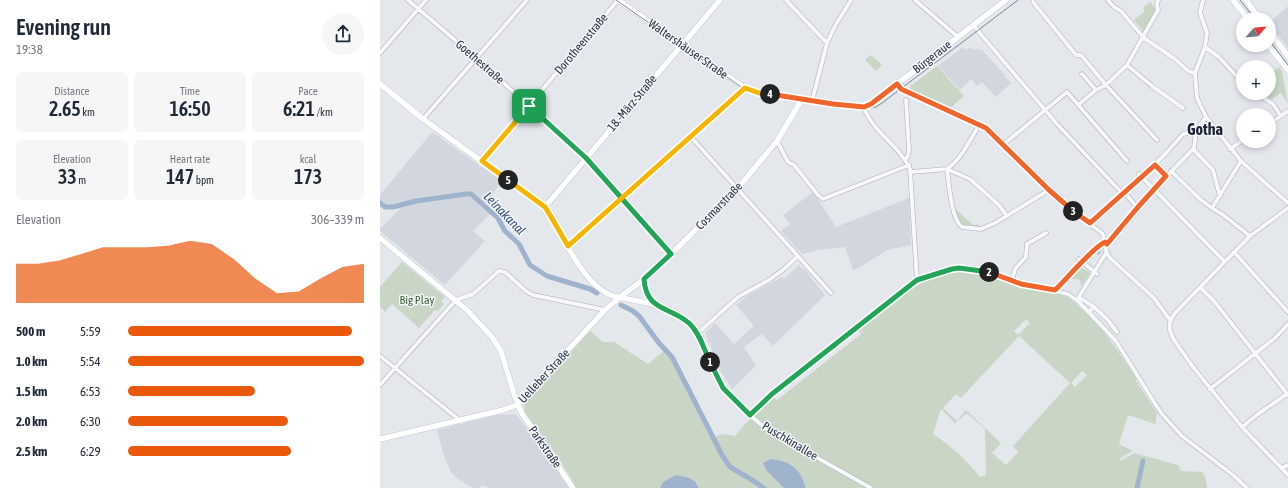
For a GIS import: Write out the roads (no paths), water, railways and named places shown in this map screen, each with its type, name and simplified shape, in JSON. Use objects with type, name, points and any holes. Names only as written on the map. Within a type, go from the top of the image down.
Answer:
[{"type":"street","name":"Goethestraße","points":[[408,0],[476,58],[586,158],[671,254]]},
{"type":"street","points":[[380,53],[426,0]]},
{"type":"street","points":[[423,119],[527,0]]},
{"type":"street","name":"Waltershäuser Straße","points":[[618,0],[745,88],[759,93],[864,107]]},
{"type":"street","name":"Dorotheenstraße","points":[[482,161],[618,0]]},
{"type":"street","name":"18.-März-Straße","points":[[545,207],[720,0]]},
{"type":"street","points":[[786,0],[827,43]]},
{"type":"street","points":[[812,101],[827,43],[835,26],[851,0]]},
{"type":"street","points":[[915,0],[958,37]]},
{"type":"street","name":"Bürgeraue","points":[[864,107],[871,104],[1006,0]]},
{"type":"street","points":[[1108,0],[1114,8],[1121,11],[1144,38],[1175,59],[1188,71],[1195,73]]},
{"type":"street","points":[[1078,105],[1096,90],[1106,85],[1127,66],[1144,38],[1158,10],[1158,0]]},
{"type":"street","points":[[1203,0],[1200,10],[1207,33],[1206,47],[1195,73],[1197,98],[1206,117],[1241,161],[1288,203]]},
{"type":"street","points":[[1233,0],[1242,12]]},
{"type":"street","points":[[1246,0],[1255,12]]},
{"type":"street","points":[[1033,2],[1076,55],[1081,55],[1106,85],[1157,140]]},
{"type":"street","points":[[1195,8],[1200,10]]},
{"type":"street","points":[[973,25],[1046,111],[1138,207]]},
{"type":"street","points":[[1276,40],[1288,56]]},
{"type":"street","points":[[1206,47],[1224,62],[1236,75]]},
{"type":"street","points":[[1274,52],[1288,70]]},
{"type":"street","points":[[1127,66],[1183,108]]},
{"type":"street","points":[[1082,74],[1096,90]]},
{"type":"street","points":[[380,84],[423,119],[545,207]]},
{"type":"street","points":[[897,84],[901,89],[980,124],[990,131],[1071,210],[1090,223],[1100,227],[1105,232]]},
{"type":"street","points":[[568,246],[745,88]]},
{"type":"street","points":[[1004,144],[1046,111],[1067,92],[1128,161]]},
{"type":"street","name":"Cosmarstraße","points":[[619,298],[644,279],[737,189],[777,141],[802,99]]},
{"type":"street","points":[[905,160],[908,156],[906,100]]},
{"type":"street","points":[[1267,100],[1273,104],[1281,116]]},
{"type":"street","points":[[864,107],[868,117],[909,165],[911,172],[917,280]]},
{"type":"street","points":[[1276,119],[1288,111]]},
{"type":"street","points":[[1055,290],[1063,283],[1081,261],[1105,243],[1138,207],[1156,191],[1166,176],[1173,173],[1194,150],[1196,131],[1206,117]]},
{"type":"street","points":[[947,169],[955,164],[980,124]]},
{"type":"street","points":[[1090,223],[1097,218],[1122,192],[1155,165],[1183,134],[1196,131]]},
{"type":"street","points":[[691,137],[831,293]]},
{"type":"street","points":[[777,141],[788,162],[794,165],[818,196],[823,199],[909,165]]},
{"type":"street","points":[[1230,148],[1236,144]]},
{"type":"street","points":[[1194,150],[1213,170],[1220,196]]},
{"type":"street","points":[[1212,208],[1241,161]]},
{"type":"street","points":[[1155,165],[1166,176]]},
{"type":"street","points":[[947,169],[956,222],[962,227],[981,229],[995,223],[1048,189]]},
{"type":"street","points":[[911,172],[947,169],[970,178],[999,205],[1006,216]]},
{"type":"street","points":[[1173,173],[1212,208],[1250,236]]},
{"type":"street","points":[[1141,176],[1224,261]]},
{"type":"street","name":"Puschkinallee","points":[[545,207],[583,271],[606,294],[655,305],[681,317],[698,333],[723,388],[750,415],[766,429],[870,487]]},
{"type":"street","points":[[1288,208],[1250,236],[1224,261],[1175,313],[1170,320],[1169,330],[1174,340],[1210,389],[1242,427],[1288,475]]},
{"type":"street","points":[[1284,212],[1288,216]]},
{"type":"street","points":[[1077,300],[1106,255],[1104,237],[1100,227]]},
{"type":"street","points":[[1012,281],[1015,269],[1026,256],[1027,244],[1046,233]]},
{"type":"street","name":"Parkstraße","points":[[380,238],[456,300],[478,320],[498,345],[517,405],[524,418],[573,488]]},
{"type":"street","points":[[1101,238],[1105,243]]},
{"type":"street","points":[[1234,252],[1288,312]]},
{"type":"street","points":[[1106,255],[1154,298],[1170,320]]},
{"type":"street","points":[[698,333],[738,297],[784,270],[798,256]]},
{"type":"street","points":[[1081,261],[1095,273]]},
{"type":"street","points":[[750,415],[772,394],[917,280],[944,271],[959,268],[989,272],[1012,281],[1068,294],[1077,300],[1116,341],[1162,414],[1182,436],[1247,488]]},
{"type":"street","points":[[380,385],[456,300],[473,294],[501,270],[533,295],[605,310]]},
{"type":"street","points":[[644,279],[647,293],[655,305]]},
{"type":"street","points":[[1200,287],[1214,301],[1287,393],[1242,427]]},
{"type":"street","name":"Uelleber Straße","points":[[380,440],[517,405],[605,310],[619,298]]},
{"type":"street","points":[[1077,300],[1082,299],[1094,307],[1107,319],[1117,332]]},
{"type":"street","points":[[1089,312],[1094,307]]},
{"type":"street","points":[[1210,389],[1254,352],[1274,338],[1288,324]]},
{"type":"street","points":[[380,356],[457,418],[458,421]]},
{"type":"street","points":[[1281,468],[1288,465]]},
{"type":"water","points":[[771,459],[784,462],[794,467],[804,481],[806,488],[784,488],[766,470],[763,463]]},
{"type":"water","points":[[676,475],[693,480],[699,488],[660,488],[663,482]]},
{"type":"waterway","name":"Leinakanal","points":[[380,203],[385,207],[393,207],[416,201],[471,194],[498,218],[505,231],[519,244],[530,265],[547,276],[590,289],[597,293]]},
{"type":"waterway","name":"Leinakanal","points":[[621,305],[639,316],[659,343],[672,357],[722,455],[730,467],[764,488]]},
{"type":"waterway","name":"Leinakanal","points":[[1137,488],[1143,461]]},
{"type":"tram line","points":[[616,0],[744,89],[758,94],[866,109],[876,107],[882,103],[1018,0]]},
{"type":"tram line","points":[[1240,0],[1249,12]]},
{"type":"tram line","points":[[1276,49],[1288,65]]},
{"type":"district","name":"Gotha","points":[[1205,129]]},
{"type":"park label","name":"Big Play","points":[[417,300]]}]
